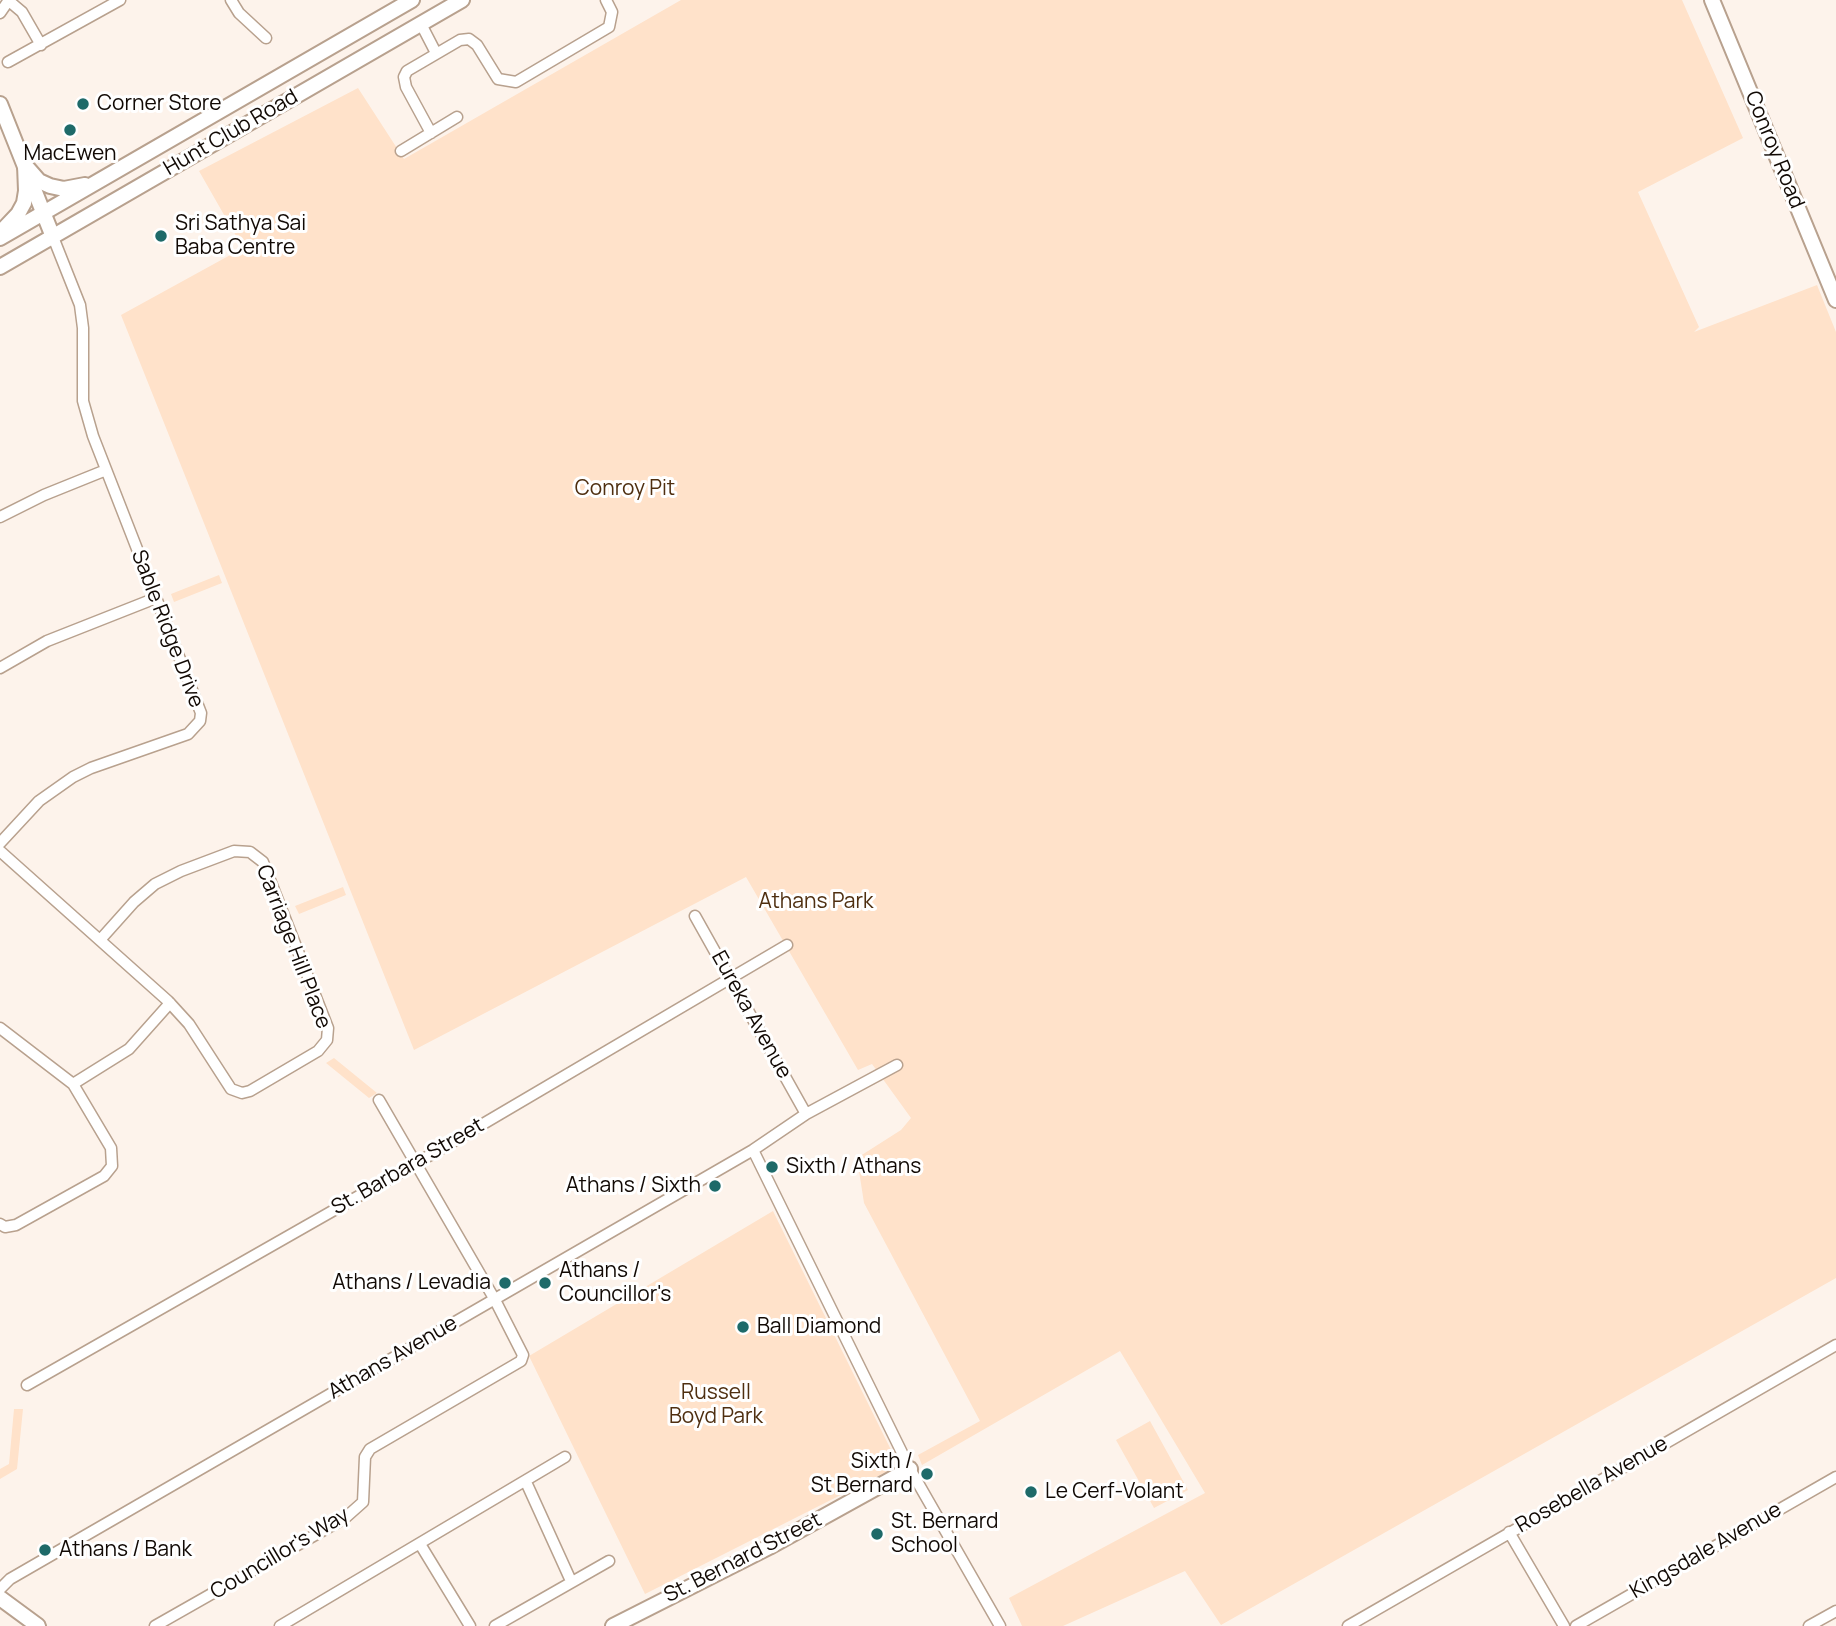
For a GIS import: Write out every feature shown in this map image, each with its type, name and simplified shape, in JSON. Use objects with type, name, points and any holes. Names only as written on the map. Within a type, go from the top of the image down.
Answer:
[{"type":"main road","name":"Hunt Club Road","points":[[0,236],[43,214],[412,0]]},
{"type":"main road","name":"Hunt Club Road","points":[[0,267],[462,0]]},
{"type":"main road","name":"Conroy Road","points":[[1712,0],[1836,300]]},
{"type":"main road","points":[[0,104],[53,237]]},
{"type":"main road","points":[[25,165],[39,181],[56,188],[72,188],[100,181]]},
{"type":"main road","points":[[0,236],[24,204],[25,165]]},
{"type":"main road","name":"St. Bernard Street","points":[[620,1624],[769,1547],[910,1469]]},
{"type":"main road","points":[[0,1598],[38,1626]]},
{"type":"street","points":[[0,13],[9,0],[22,12],[41,45]]},
{"type":"street","points":[[8,62],[120,0]]},
{"type":"street","points":[[231,0],[239,13],[266,37]]},
{"type":"street","points":[[431,133],[406,87],[404,77],[411,68],[460,40],[468,40],[477,45],[498,79],[516,82],[609,27],[612,12],[606,0]]},
{"type":"street","points":[[421,24],[436,53]]},
{"type":"street","points":[[401,151],[457,117]]},
{"type":"street","name":"Sable Ridge Drive","points":[[0,843],[39,802],[73,777],[91,768],[188,734],[200,721],[200,708],[106,470],[83,401],[83,328],[80,305],[53,237]]},
{"type":"street","points":[[1,515],[106,470]]},
{"type":"street","points":[[0,668],[47,641],[156,598]]},
{"type":"street","name":"Carriage Hill Place","points":[[0,851],[170,1003],[190,1024],[226,1082],[237,1092],[250,1091],[324,1046],[327,1040],[328,1028],[263,862],[244,850],[234,851],[181,871],[155,884],[134,902],[100,940]]},
{"type":"street","name":"Eureka Avenue","points":[[695,916],[806,1114]]},
{"type":"street","name":"St. Barbara Street","points":[[27,1385],[415,1164],[787,945]]},
{"type":"street","points":[[73,1084],[129,1049],[170,1003]]},
{"type":"street","points":[[0,1028],[73,1084],[111,1149],[112,1166],[104,1175],[16,1225],[5,1227],[0,1224]]},
{"type":"street","name":"Athans Avenue","points":[[0,1589],[10,1578],[753,1150],[806,1114],[897,1065]]},
{"type":"street","points":[[379,1100],[495,1300]]},
{"type":"street","points":[[753,1150],[910,1469],[1000,1626]]},
{"type":"street","name":"Councillor's Way","points":[[155,1626],[345,1518],[363,1502],[365,1457],[370,1448],[521,1361],[523,1354],[495,1300]]},
{"type":"street","name":"Rosebella Avenue","points":[[1348,1626],[1836,1345]]},
{"type":"street","points":[[280,1626],[565,1458]]},
{"type":"street","name":"Kingsdale Avenue","points":[[1576,1626],[1836,1477]]},
{"type":"street","points":[[526,1482],[571,1581]]},
{"type":"street","points":[[1509,1532],[1564,1626]]},
{"type":"street","points":[[420,1544],[470,1626]]},
{"type":"street","points":[[495,1626],[609,1561]]},
{"type":"street","points":[[1810,1626],[1836,1611]]},
{"type":"green space","points":[[681,0],[1682,0],[1743,138],[1638,192],[1699,327],[1694,332],[1817,285],[1836,332],[1836,1278],[1221,1625],[1185,1571],[1063,1626],[1022,1626],[1009,1598],[1205,1493],[1120,1351],[922,1465],[918,1455],[980,1421],[864,1203],[857,1158],[901,1130],[911,1118],[872,1064],[858,1070],[746,877],[414,1050],[121,315],[243,248],[199,171],[358,88],[404,159]]},
{"type":"green space","points":[[219,575],[222,583],[174,602],[171,594]]},
{"type":"green space","points":[[343,887],[346,895],[299,914],[295,906]]},
{"type":"green space","points":[[334,1058],[377,1093],[369,1098],[326,1063]]},
{"type":"green space","name":"Russell Boyd Park","points":[[773,1211],[894,1456],[894,1468],[645,1594],[529,1356]]},
{"type":"green space","points":[[14,1409],[23,1409],[17,1469],[0,1479],[0,1469],[9,1464]]},
{"type":"green space","points":[[1150,1421],[1188,1490],[1154,1508],[1116,1440]]},
{"type":"place","name":"Corner Store","points":[[83,104]]},
{"type":"place","name":"MacEwen","points":[[70,130]]},
{"type":"place","name":"Sri Sathya Sai Baba Centre","points":[[161,236]]},
{"type":"place","name":"Sixth / Athans","points":[[772,1167]]},
{"type":"place","name":"Athans / Sixth","points":[[715,1186]]},
{"type":"place","name":"Athans / Levadia","points":[[505,1283]]},
{"type":"place","name":"Athans / Councillor's","points":[[545,1283]]},
{"type":"place","name":"Ball Diamond","points":[[743,1327]]},
{"type":"place","name":"Sixth / St Bernard","points":[[927,1474]]},
{"type":"place","name":"Le Cerf-Volant","points":[[1031,1492]]},
{"type":"place","name":"St. Bernard School","points":[[877,1534]]},
{"type":"place","name":"Athans / Bank","points":[[45,1550]]},
{"type":"park label","name":"Conroy Pit","points":[[625,489]]},
{"type":"park label","name":"Athans Park","points":[[816,902]]}]
